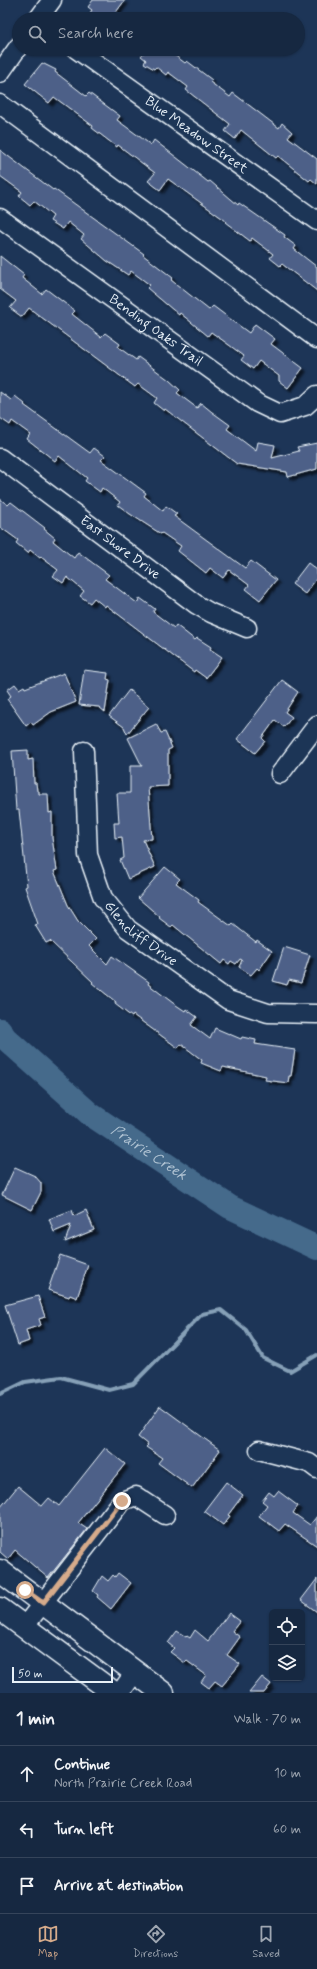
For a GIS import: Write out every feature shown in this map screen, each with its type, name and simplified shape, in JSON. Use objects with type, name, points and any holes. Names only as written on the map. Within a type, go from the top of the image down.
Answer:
[{"type":"main road","points":[[0,1571],[163,1693]]},
{"type":"main road","points":[[0,1609],[114,1693]]},
{"type":"street","points":[[43,12],[52,0]]},
{"type":"street","points":[[0,73],[12,56]]},
{"type":"street","name":"Blue Meadow Street","points":[[86,56],[317,221]]},
{"type":"street","points":[[0,104],[317,339]]},
{"type":"street","name":"Bending Oaks Trail","points":[[0,218],[257,403],[280,414],[305,406],[317,395]]},
{"type":"street","name":"East Shore Drive","points":[[0,458],[197,605],[247,628]]},
{"type":"street","points":[[280,774],[317,725]]},
{"type":"street","name":"Glencliff Drive","points":[[84,751],[88,855],[103,898],[128,929],[228,1000],[268,1013],[317,1014]]},
{"type":"street","points":[[259,1450],[308,1463],[317,1470]]},
{"type":"street","points":[[24,1627],[122,1501],[136,1496],[165,1515]]},
{"type":"street","points":[[120,1693],[135,1672]]},
{"type":"building","points":[[93,0],[125,0],[116,12],[91,12],[92,10],[88,7]]},
{"type":"building","points":[[141,56],[176,56],[185,63],[187,61],[212,80],[210,82],[230,97],[233,93],[279,128],[282,123],[292,132],[288,137],[317,159],[317,184],[311,179],[309,181],[278,156],[276,158],[241,130],[235,139],[225,131],[230,124],[186,90],[188,87],[168,72],[166,75],[156,67],[154,69],[144,63],[146,60]]},
{"type":"building","points":[[42,63],[56,70],[55,72],[86,96],[89,93],[120,116],[117,120],[151,145],[154,140],[208,182],[210,181],[238,205],[239,203],[285,235],[284,237],[296,246],[294,249],[317,267],[317,291],[282,264],[280,266],[270,258],[273,254],[252,238],[250,241],[225,222],[226,221],[168,179],[160,190],[148,181],[155,173],[118,145],[117,147],[92,128],[93,126],[54,97],[49,103],[25,84]]},
{"type":"building","points":[[0,150],[53,190],[54,189],[144,254],[143,255],[173,278],[171,280],[209,310],[213,306],[249,333],[255,324],[275,339],[271,344],[303,368],[288,388],[279,381],[279,376],[259,361],[253,369],[241,360],[244,356],[225,342],[211,332],[208,336],[180,313],[179,315],[147,288],[150,285],[131,271],[128,275],[107,261],[81,239],[84,235],[68,222],[63,229],[50,221],[53,216],[34,201],[30,205],[19,196],[22,192],[0,176]]},
{"type":"building","points":[[0,256],[24,275],[22,278],[42,294],[46,289],[75,311],[72,314],[101,337],[105,333],[120,344],[118,347],[136,360],[138,357],[169,380],[180,390],[177,393],[197,408],[201,403],[230,425],[227,429],[256,451],[258,442],[275,445],[272,458],[299,451],[297,447],[317,443],[317,469],[288,477],[287,472],[237,464],[165,409],[164,411],[154,403],[157,398],[138,384],[135,387],[29,308],[22,317],[10,308],[16,301],[0,289]]},
{"type":"building","points":[[0,392],[11,400],[15,396],[25,404],[24,405],[90,453],[94,448],[105,456],[101,460],[146,493],[144,496],[163,511],[166,506],[177,514],[174,516],[245,568],[251,561],[276,580],[260,600],[246,589],[249,585],[229,570],[223,578],[210,568],[206,573],[178,551],[181,546],[130,514],[118,505],[120,502],[102,488],[100,492],[85,481],[87,478],[59,456],[55,461],[27,439],[30,434],[12,421],[10,425],[0,418]]},
{"type":"building","points":[[0,499],[8,505],[11,502],[45,528],[44,529],[55,538],[53,541],[74,558],[78,552],[109,575],[105,579],[137,603],[140,598],[155,609],[153,612],[174,628],[176,625],[195,640],[197,638],[211,647],[210,649],[222,657],[206,678],[195,670],[194,672],[106,605],[105,607],[94,598],[90,603],[80,596],[84,591],[67,577],[63,583],[53,576],[58,570],[30,550],[28,553],[16,543],[18,540],[0,527]]},
{"type":"building","points":[[308,563],[317,570],[317,578],[305,594],[292,584]]},
{"type":"building","points":[[84,670],[108,673],[107,679],[110,680],[105,712],[99,707],[79,705]]},
{"type":"building","points":[[64,673],[76,702],[51,712],[33,725],[31,722],[26,726],[7,699],[11,696],[7,690],[15,684],[19,689],[24,686],[25,688]]},
{"type":"building","points":[[282,680],[298,692],[285,712],[292,717],[284,727],[275,720],[262,738],[265,741],[255,753],[237,739]]},
{"type":"building","points":[[129,690],[149,707],[127,734],[124,727],[109,716]]},
{"type":"building","points":[[156,724],[161,733],[165,732],[172,748],[168,750],[168,786],[148,787],[152,839],[143,840],[155,867],[128,879],[120,860],[124,858],[122,837],[115,838],[114,823],[119,823],[117,793],[130,793],[130,766],[142,766],[128,738]]},
{"type":"building","points":[[28,750],[28,760],[33,759],[34,783],[36,783],[37,791],[39,791],[39,794],[48,794],[49,813],[52,812],[52,838],[57,870],[54,871],[68,905],[78,921],[96,939],[89,946],[107,964],[112,956],[149,982],[148,984],[173,1003],[185,1011],[186,1009],[197,1017],[191,1025],[210,1039],[215,1028],[241,1039],[242,1037],[256,1040],[255,1044],[295,1050],[291,1076],[289,1076],[288,1083],[265,1080],[266,1076],[223,1067],[221,1071],[201,1063],[202,1060],[181,1044],[178,1048],[133,1015],[132,1017],[115,1004],[116,1002],[92,983],[93,982],[50,941],[46,943],[35,925],[38,924],[25,887],[27,886],[19,810],[16,810],[12,751]]},
{"type":"building","points":[[165,867],[180,879],[176,883],[199,900],[198,902],[231,926],[233,924],[256,942],[257,940],[272,951],[259,970],[257,968],[251,975],[239,967],[242,960],[240,959],[236,964],[231,961],[229,964],[224,960],[221,964],[173,925],[171,927],[159,918],[160,917],[138,898]]},
{"type":"building","points":[[284,947],[310,955],[301,983],[289,980],[287,985],[273,981]]},
{"type":"building","points":[[15,1167],[35,1176],[41,1183],[41,1192],[32,1210],[2,1195]]},
{"type":"building","points":[[72,1210],[74,1216],[86,1210],[94,1230],[65,1242],[71,1225],[54,1232],[49,1219]]},
{"type":"building","points":[[60,1255],[88,1265],[77,1298],[48,1290]]},
{"type":"building","points":[[38,1296],[45,1317],[39,1319],[41,1325],[26,1330],[29,1341],[18,1345],[5,1305]]},
{"type":"building","points":[[160,1406],[220,1450],[192,1488],[158,1463],[162,1458],[146,1447],[148,1445],[138,1437]]},
{"type":"building","points":[[105,1448],[125,1464],[78,1523],[87,1529],[48,1578],[15,1550],[8,1559],[0,1552],[0,1508],[18,1486],[42,1506],[49,1498],[59,1506]]},
{"type":"building","points":[[226,1482],[243,1495],[228,1515],[230,1516],[223,1525],[204,1511]]},
{"type":"building","points":[[278,1491],[298,1506],[293,1513],[310,1525],[317,1516],[317,1546],[285,1524],[279,1531],[259,1516],[267,1505],[262,1501],[269,1492],[274,1496]]},
{"type":"building","points":[[118,1573],[131,1583],[111,1609],[97,1597],[98,1595],[93,1591],[102,1576],[108,1581],[113,1575],[115,1577]]},
{"type":"building","points":[[317,1579],[317,1612],[301,1600]]},
{"type":"building","points":[[229,1613],[240,1621],[232,1631],[240,1637],[227,1655],[240,1664],[222,1686],[215,1681],[209,1688],[201,1682],[206,1675],[187,1661],[185,1663],[170,1652],[174,1648],[168,1643],[177,1631],[190,1638],[195,1630],[208,1641]]},
{"type":"building","points":[[262,1677],[271,1684],[264,1693],[249,1693]]},
{"type":"waterway","name":"Prairie Creek","points":[[0,1030],[5,1038],[90,1114],[230,1207],[317,1248]]},
{"type":"waterway","points":[[0,1394],[25,1382],[61,1377],[109,1390],[133,1384],[202,1314],[221,1310],[246,1330],[263,1358],[290,1371],[317,1355]]},
{"type":"route","points":[[25,1590],[43,1603],[122,1501]]}]
